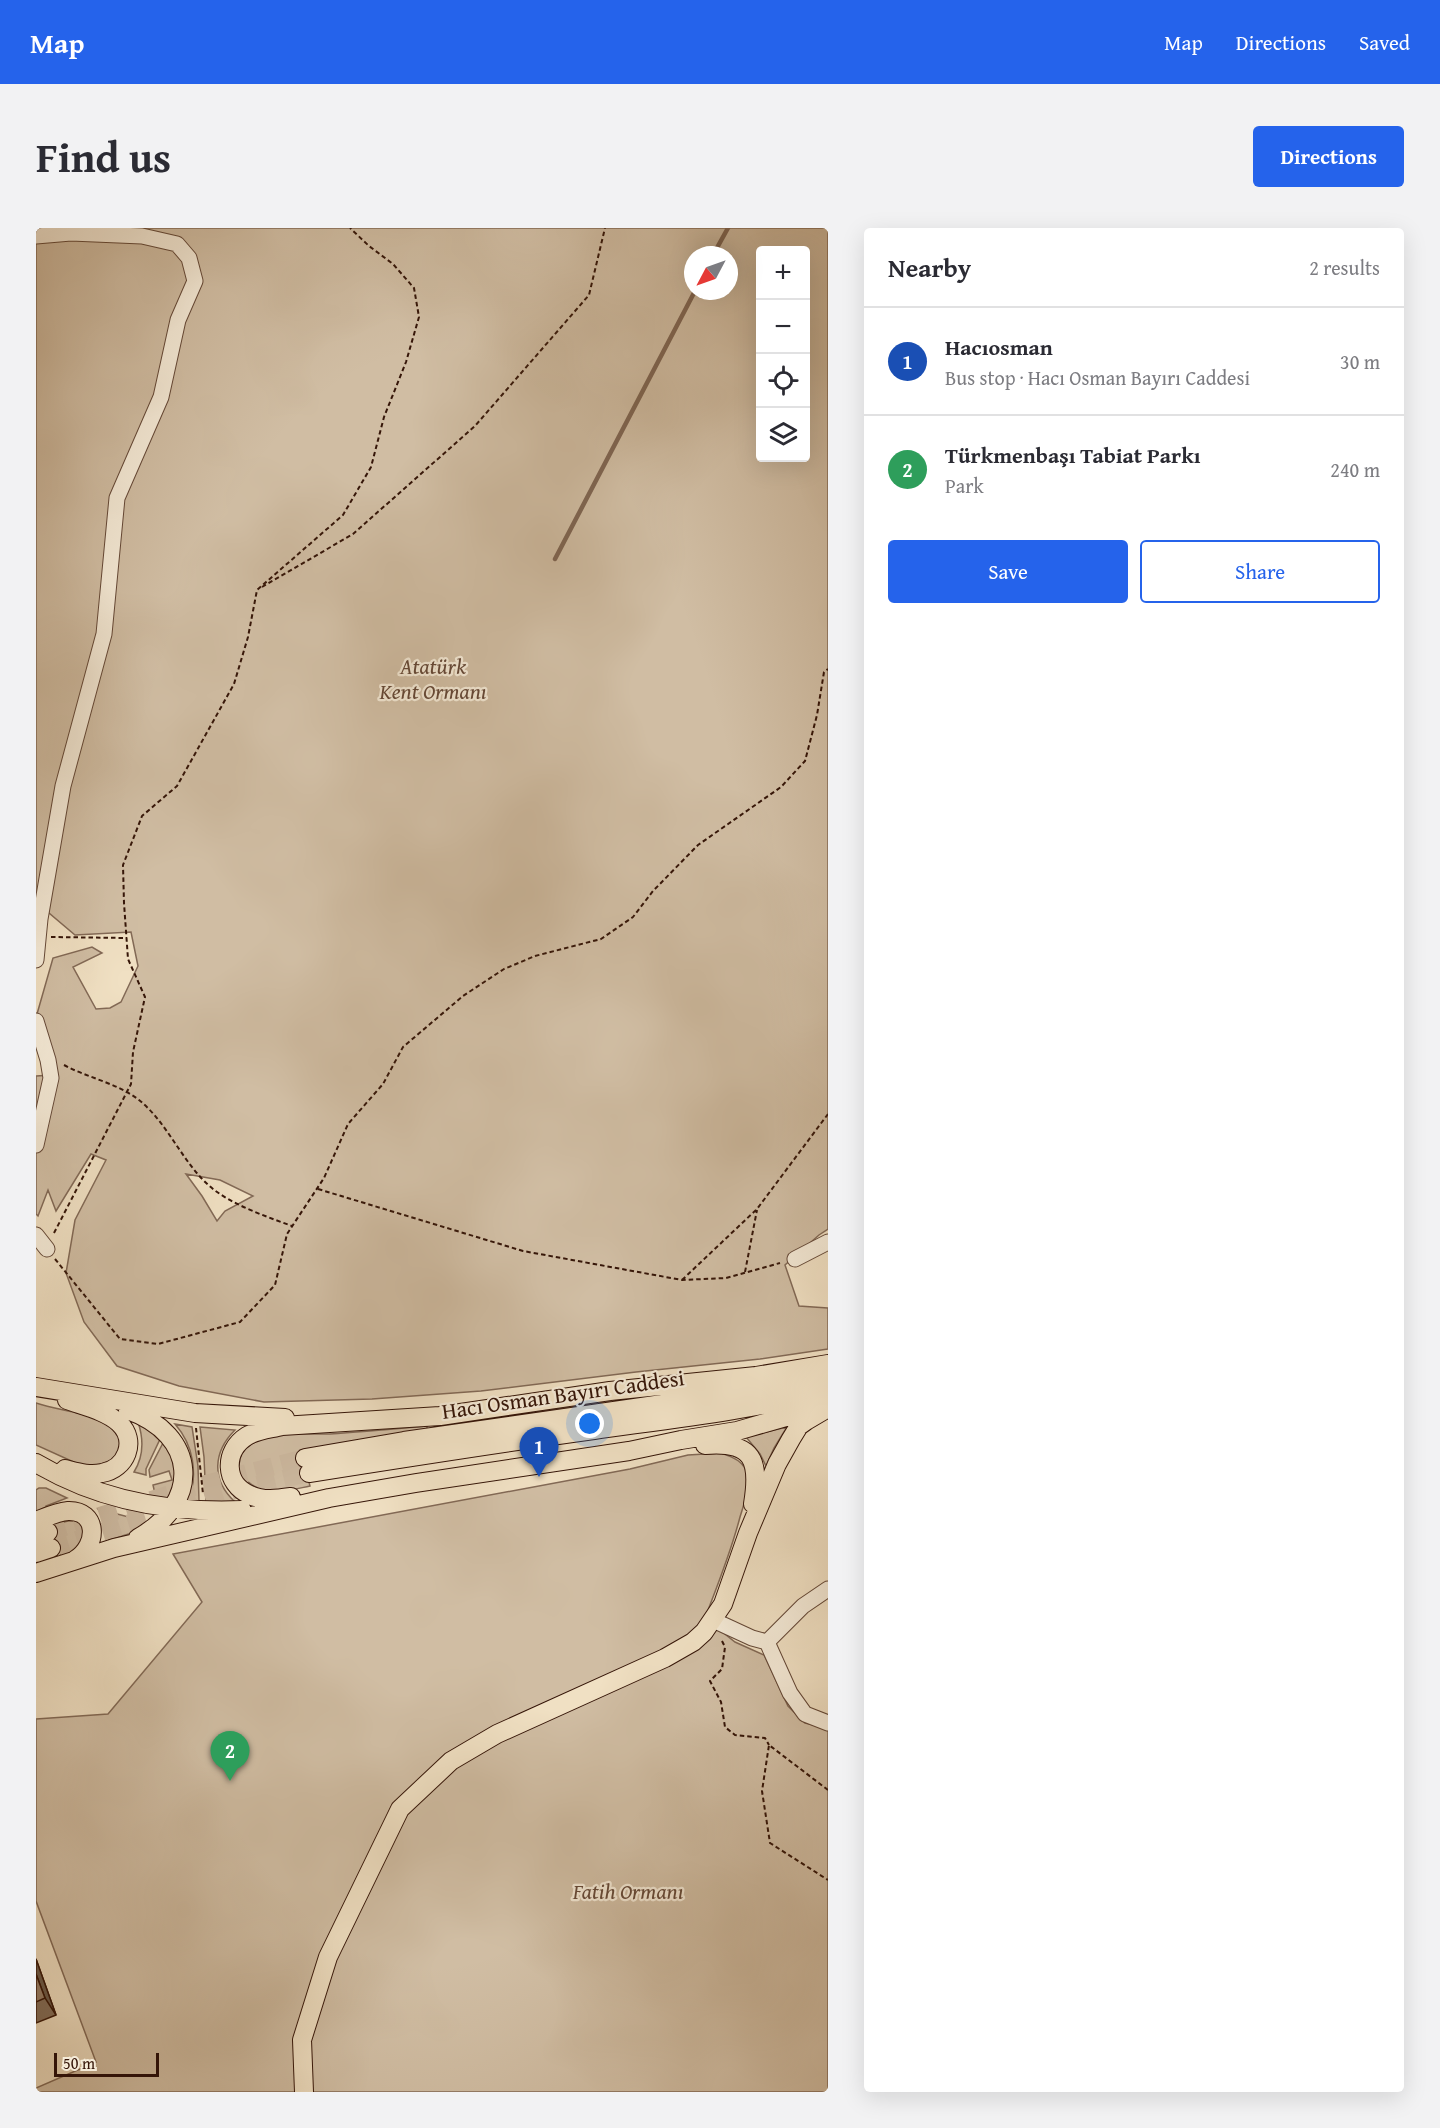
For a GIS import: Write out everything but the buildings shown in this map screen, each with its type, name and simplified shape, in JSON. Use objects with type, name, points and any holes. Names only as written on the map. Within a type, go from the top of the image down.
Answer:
[{"type":"main road","points":[[328,1498],[299,1496],[274,1500],[250,1495],[234,1482],[230,1472],[231,1451],[247,1436],[282,1426],[440,1416],[610,1391],[756,1376],[828,1364]]},
{"type":"main road","name":"Hacı Osman Bayırı Caddesi","points":[[828,1376],[788,1386],[404,1440],[307,1466],[417,1456],[650,1423],[796,1399],[828,1391]]},
{"type":"main road","points":[[36,1388],[195,1413],[262,1418],[304,1418],[338,1422]]},
{"type":"main road","points":[[36,1388],[119,1423],[129,1440],[128,1450],[123,1460],[115,1469],[105,1473],[89,1474],[39,1465]]},
{"type":"main road","points":[[36,1573],[134,1540],[152,1529],[177,1503],[183,1471],[178,1449],[170,1437],[149,1418],[88,1396]]},
{"type":"main road","points":[[114,1548],[328,1498],[629,1451],[737,1431],[828,1407]]},
{"type":"main road","points":[[304,2092],[302,2040],[328,1957],[400,1809],[451,1761],[496,1734],[665,1658],[693,1642],[713,1620],[723,1604],[748,1533],[790,1439],[806,1420],[828,1407]]},
{"type":"main road","points":[[629,1451],[723,1444],[741,1449],[754,1462],[756,1472],[748,1533]]},
{"type":"main road","points":[[39,1465],[112,1497],[173,1508],[282,1509]]},
{"type":"main road","points":[[41,1538],[67,1511],[85,1517],[93,1535],[87,1551],[74,1561]]},
{"type":"street","points":[[36,236],[71,233],[142,236],[177,244],[189,258],[195,281],[178,320],[161,397],[117,498],[104,634],[63,786],[36,960]]},
{"type":"street","points":[[36,1021],[51,1078],[36,1145]]},
{"type":"street","points":[[36,1235],[47,1249]]},
{"type":"street","points":[[795,1259],[828,1242]]},
{"type":"street","points":[[767,1642],[803,1606],[828,1588]]},
{"type":"street","points":[[713,1620],[752,1638],[767,1642]]},
{"type":"street","points":[[767,1642],[790,1693],[805,1714],[828,1723]]},
{"type":"path","points":[[350,228],[393,264],[414,288],[420,317],[384,417],[370,467],[342,515],[257,590],[248,637],[234,684],[177,786],[142,816],[123,865],[128,959],[145,997],[133,1052],[131,1084],[47,1249],[120,1338],[158,1344],[240,1322],[275,1285],[287,1234],[318,1189],[348,1124],[383,1084],[403,1047],[464,996],[504,969],[535,956],[601,939],[633,917],[653,891],[698,845],[781,787],[805,761],[817,715],[824,672],[828,669]]},
{"type":"path","points":[[257,590],[353,534],[476,426],[589,295],[606,228]]},
{"type":"path","points":[[38,937],[127,938]]},
{"type":"path","points":[[64,1065],[123,1089],[140,1101],[212,1188],[261,1215],[292,1226]]},
{"type":"path","points":[[682,1280],[757,1209],[828,1114]]},
{"type":"path","points":[[318,1189],[523,1251],[682,1280],[726,1278],[795,1259]]},
{"type":"path","points":[[745,1272],[757,1209]]},
{"type":"path","points":[[195,1413],[202,1471],[202,1510]]},
{"type":"path","points":[[713,1620],[725,1647],[722,1669],[710,1681],[721,1702],[725,1726],[735,1735],[765,1738],[769,1745],[828,1790]]},
{"type":"path","points":[[769,1745],[762,1791],[770,1843],[828,1880]]},
{"type":"green space","name":"Atatürk Kent Ormanı","points":[[36,228],[828,228],[828,1229],[785,1265],[799,1306],[828,1308],[828,1349],[481,1391],[372,1399],[264,1402],[179,1386],[117,1366],[84,1322],[66,1273],[75,1220],[106,1160],[91,1154],[56,1211],[48,1190],[38,1216],[36,1214],[36,1076],[52,1075],[53,1067],[49,1043],[37,1014],[53,958],[92,947],[102,953],[73,967],[96,1009],[110,1008],[121,1002],[138,966],[131,932],[75,935],[36,902]],"holes":[[[186,1174],[220,1180],[253,1196],[225,1211],[217,1221]]]},
{"type":"green space","points":[[36,1403],[93,1417],[113,1428],[121,1437],[118,1459],[91,1467],[78,1464],[36,1445]]},
{"type":"green space","points":[[138,1422],[161,1437],[146,1469],[146,1475],[134,1472],[140,1460],[142,1448]]},
{"type":"green space","points":[[175,1424],[192,1427],[198,1466],[199,1501],[191,1500],[192,1460],[187,1442]]},
{"type":"green space","points":[[427,1426],[427,1430],[301,1451],[310,1486],[293,1490],[264,1490],[247,1481],[240,1468],[239,1461],[248,1447],[257,1441],[275,1435],[330,1434]]},
{"type":"green space","points":[[200,1427],[235,1430],[222,1447],[218,1466],[222,1485],[235,1502],[206,1502]]},
{"type":"green space","points":[[787,1427],[766,1466],[760,1454],[746,1437]]},
{"type":"green space","points":[[164,1441],[170,1448],[177,1478],[168,1498],[155,1494],[153,1485],[172,1480],[169,1471],[150,1477],[149,1470]]},
{"type":"green space","name":"Fatih Ormanı","points":[[721,1453],[734,1458],[744,1467],[747,1486],[733,1543],[705,1618],[735,1642],[764,1655],[788,1706],[805,1723],[828,1728],[828,2092],[36,2092],[36,2088],[96,2062],[36,1901],[36,1719],[108,1714],[202,1602],[173,1554],[630,1469],[688,1455]]},
{"type":"green space","points":[[46,1488],[67,1498],[36,1512],[36,1490]]},
{"type":"green space","points":[[98,1509],[148,1522],[132,1533],[109,1540],[104,1518]]},
{"type":"green space","points":[[76,1521],[84,1527],[83,1543],[71,1553],[61,1557],[52,1525]]},
{"type":"waterway","points":[[718,246],[728,228]]},
{"type":"waterway","points":[[555,559],[690,300]]},
{"type":"tunnel","points":[[48,1532],[190,1488],[305,1458]]},
{"type":"tunnel","points":[[51,1548],[235,1490],[309,1473]]},
{"type":"place","name":"Hacıosman","points":[[539,1477]]},
{"type":"place","name":"Türkmenbaşı Tabiat Parkı","points":[[230,1781]]}]
